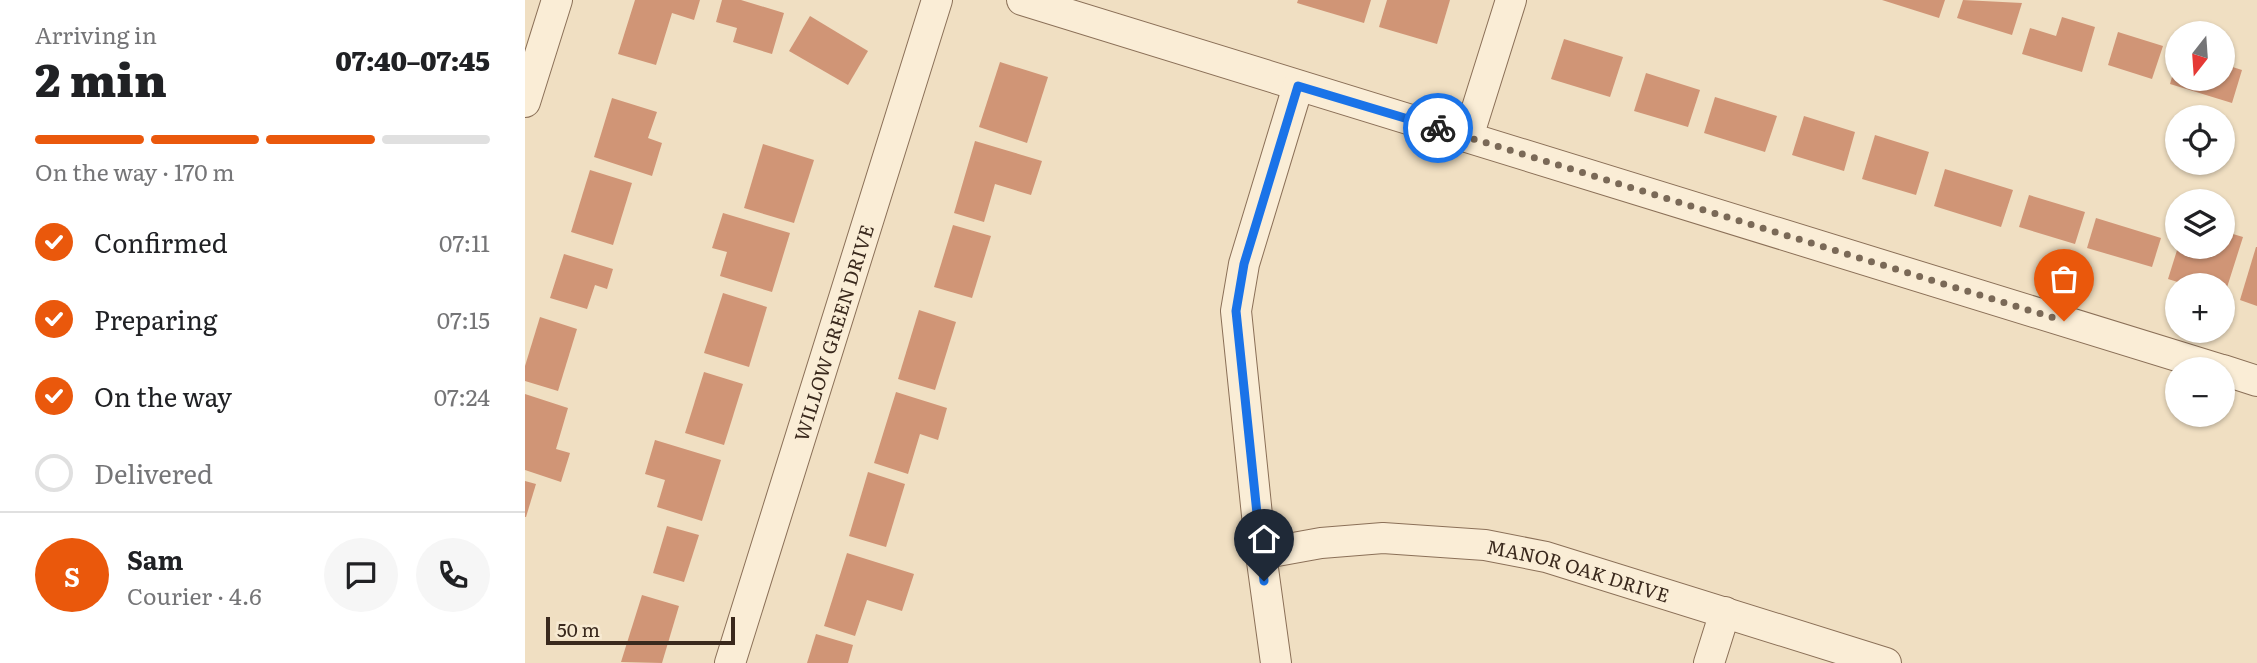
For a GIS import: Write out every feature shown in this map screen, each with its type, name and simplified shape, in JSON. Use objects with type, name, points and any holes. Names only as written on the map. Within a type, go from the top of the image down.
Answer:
[{"type":"street","points":[[525,102],[557,0]]},
{"type":"street","name":"WILLOW GREEN DRIVE","points":[[730,663],[937,0]]},
{"type":"street","points":[[1022,0],[2179,357]]},
{"type":"street","points":[[1468,137],[1511,0]]},
{"type":"street","points":[[1276,663],[1261,554],[1236,311],[1244,264],[1298,86]]},
{"type":"street","points":[[2235,374],[2257,381]]},
{"type":"street","name":"MANOR OAK DRIVE","points":[[1261,554],[1321,543],[1383,538],[1485,545],[1546,556],[1887,663]]},
{"type":"street","points":[[1709,663],[1725,612]]},
{"type":"building","points":[[635,0],[700,0],[694,20],[672,13],[656,65],[618,54]]},
{"type":"building","points":[[722,0],[741,0],[784,13],[772,54],[733,42],[737,28],[716,22]]},
{"type":"building","points":[[1298,0],[1371,0],[1364,23],[1297,3]]},
{"type":"building","points":[[1387,0],[1450,0],[1437,44],[1379,27]]},
{"type":"building","points":[[1882,0],[1945,0],[1939,18]]},
{"type":"building","points":[[1963,0],[2022,3],[2012,35],[1957,18]]},
{"type":"building","points":[[810,16],[868,51],[848,85],[789,51]]},
{"type":"building","points":[[2062,17],[2095,27],[2082,72],[2022,54],[2030,28],[2056,36]]},
{"type":"building","points":[[2118,32],[2163,46],[2152,79],[2108,65]]},
{"type":"building","points":[[1564,39],[1623,57],[1610,97],[1551,79]]},
{"type":"building","points":[[1000,62],[1048,77],[1027,143],[979,127]]},
{"type":"building","points":[[2235,68],[2242,70],[2232,103],[2193,91],[2235,91]]},
{"type":"building","points":[[1646,73],[1700,90],[1688,127],[1634,111]]},
{"type":"building","points":[[1715,97],[1777,116],[1765,152],[1704,133]]},
{"type":"building","points":[[612,98],[657,112],[648,138],[662,143],[652,176],[594,157]]},
{"type":"building","points":[[1804,116],[1855,132],[1844,171],[1792,155]]},
{"type":"building","points":[[1875,135],[1929,152],[1916,195],[1862,179]]},
{"type":"building","points":[[975,141],[1042,161],[1031,195],[995,184],[984,222],[954,213]]},
{"type":"building","points":[[763,144],[814,160],[794,223],[744,208]]},
{"type":"building","points":[[1945,169],[2013,190],[2001,227],[1934,206]]},
{"type":"building","points":[[590,170],[632,183],[613,245],[571,232]]},
{"type":"building","points":[[2029,195],[2085,212],[2075,244],[2019,227]]},
{"type":"building","points":[[723,213],[790,233],[772,292],[720,276],[727,252],[712,248]]},
{"type":"building","points":[[2096,218],[2161,238],[2152,267],[2087,248]]},
{"type":"building","points":[[953,225],[991,236],[972,298],[934,287]]},
{"type":"building","points":[[2235,235],[2243,237],[2232,273],[2170,273],[2174,259],[2235,259]]},
{"type":"building","points":[[2257,247],[2257,306],[2240,300]]},
{"type":"building","points":[[564,254],[613,269],[607,289],[595,285],[587,309],[550,298]]},
{"type":"building","points":[[723,293],[767,307],[749,367],[704,353]]},
{"type":"building","points":[[919,310],[956,322],[935,390],[898,379]]},
{"type":"building","points":[[540,317],[577,329],[558,391],[525,381],[525,366]]},
{"type":"building","points":[[704,372],[743,384],[724,445],[685,433]]},
{"type":"building","points":[[896,392],[947,408],[938,440],[920,434],[908,474],[874,463]]},
{"type":"building","points":[[525,394],[568,408],[556,449],[570,453],[561,482],[525,470]]},
{"type":"building","points":[[655,440],[721,460],[702,521],[657,507],[665,480],[645,474]]},
{"type":"building","points":[[868,472],[905,484],[886,547],[849,536]]},
{"type":"building","points":[[525,481],[536,484],[526,517],[525,517]]},
{"type":"building","points":[[667,526],[699,535],[684,582],[653,573]]},
{"type":"building","points":[[847,553],[914,574],[902,611],[867,600],[855,636],[824,626]]},
{"type":"building","points":[[642,595],[679,606],[662,663],[621,662]]},
{"type":"building","points":[[816,634],[853,645],[848,663],[807,663]]},
{"type":"way so far","points":[[1438,128],[2064,321]]},
{"type":"route","points":[[1264,581],[1238,353],[1236,311],[1244,264],[1298,86],[1438,128]]}]
